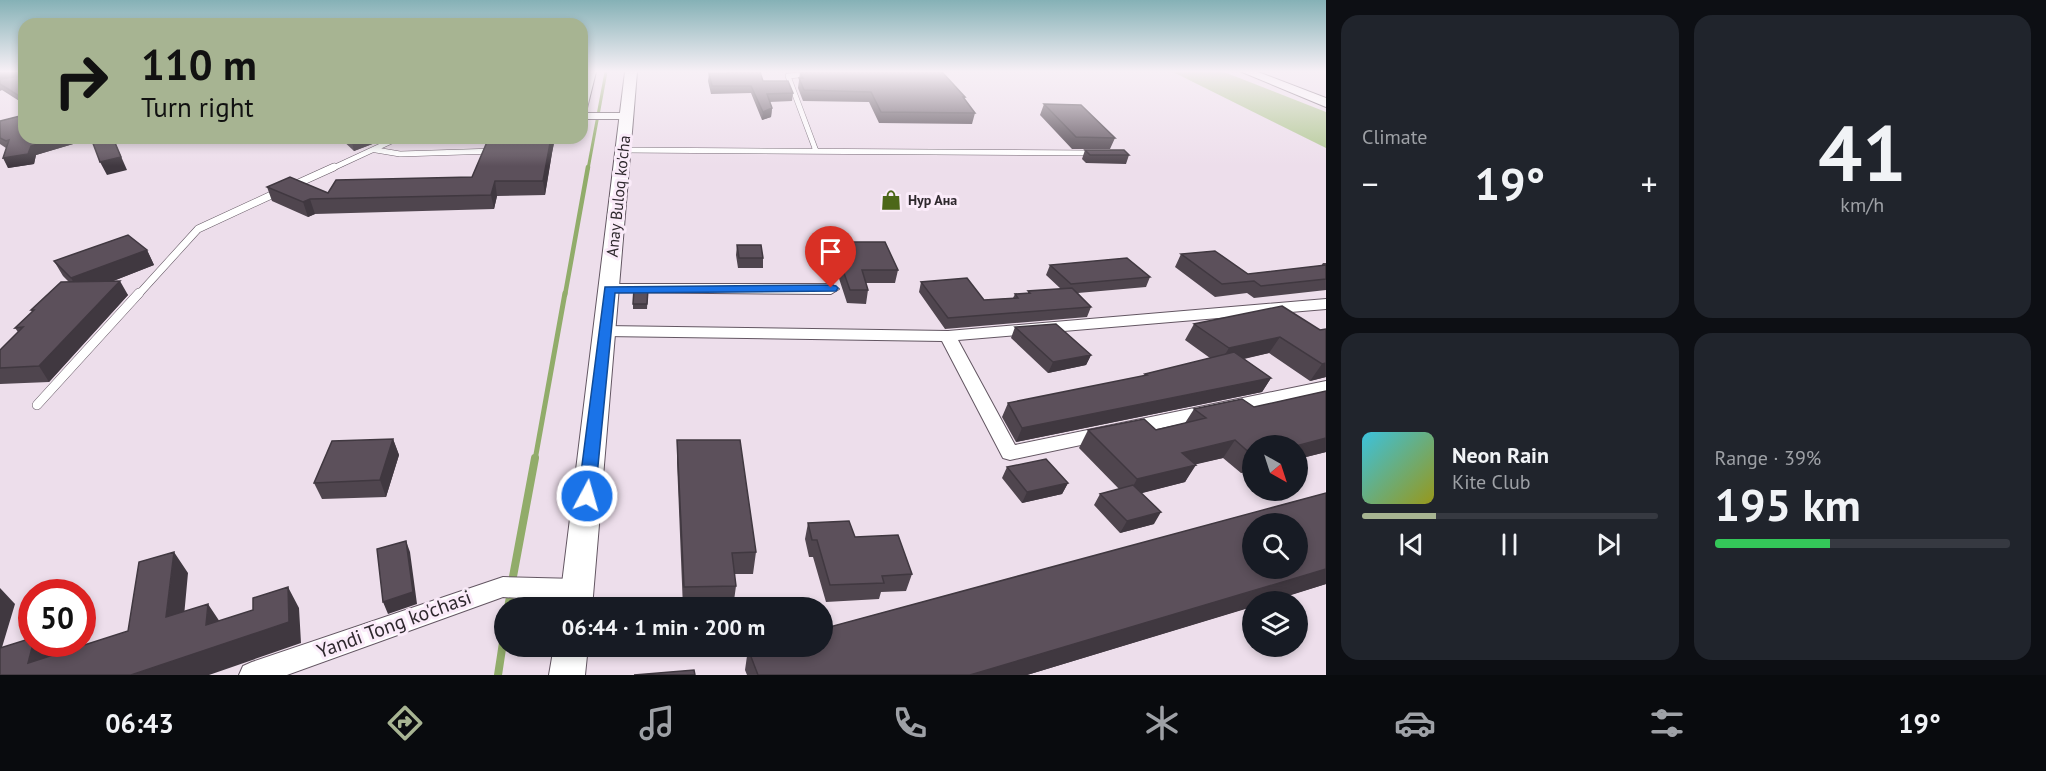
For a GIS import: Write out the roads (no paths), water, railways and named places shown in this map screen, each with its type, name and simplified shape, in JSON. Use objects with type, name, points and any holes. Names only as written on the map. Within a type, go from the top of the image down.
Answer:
[{"type":"main road","name":"Anay Buloq ko'cha","points":[[576,597],[623,150],[618,116],[622,104]]},
{"type":"main road","points":[[567,675],[569,657]]},
{"type":"street","points":[[588,116],[618,116]]},
{"type":"street","points":[[609,289],[831,288]]},
{"type":"street","points":[[605,332],[948,336],[1326,304]]},
{"type":"street","points":[[948,336],[1010,453],[1326,387]]},
{"type":"street","name":"Yandi Tong ko'chasi","points":[[252,675],[503,587],[550,588],[571,597]]},
{"type":"lane","points":[[798,104],[816,151]]},
{"type":"lane","points":[[37,405],[198,229],[386,144]]},
{"type":"lane","points":[[375,150],[400,154],[505,150]]},
{"type":"lane","points":[[623,150],[1096,153]]},
{"type":"waterway","points":[[588,169],[600,104]]},
{"type":"waterway","points":[[565,295],[588,167]]},
{"type":"waterway","points":[[535,460],[565,293]]},
{"type":"waterway","points":[[512,582],[535,458]]},
{"type":"waterway","points":[[510,597],[511,591]]},
{"type":"waterway","points":[[498,675],[501,657]]},
{"type":"place","name":"Нур Ана","points":[[891,200]]}]
